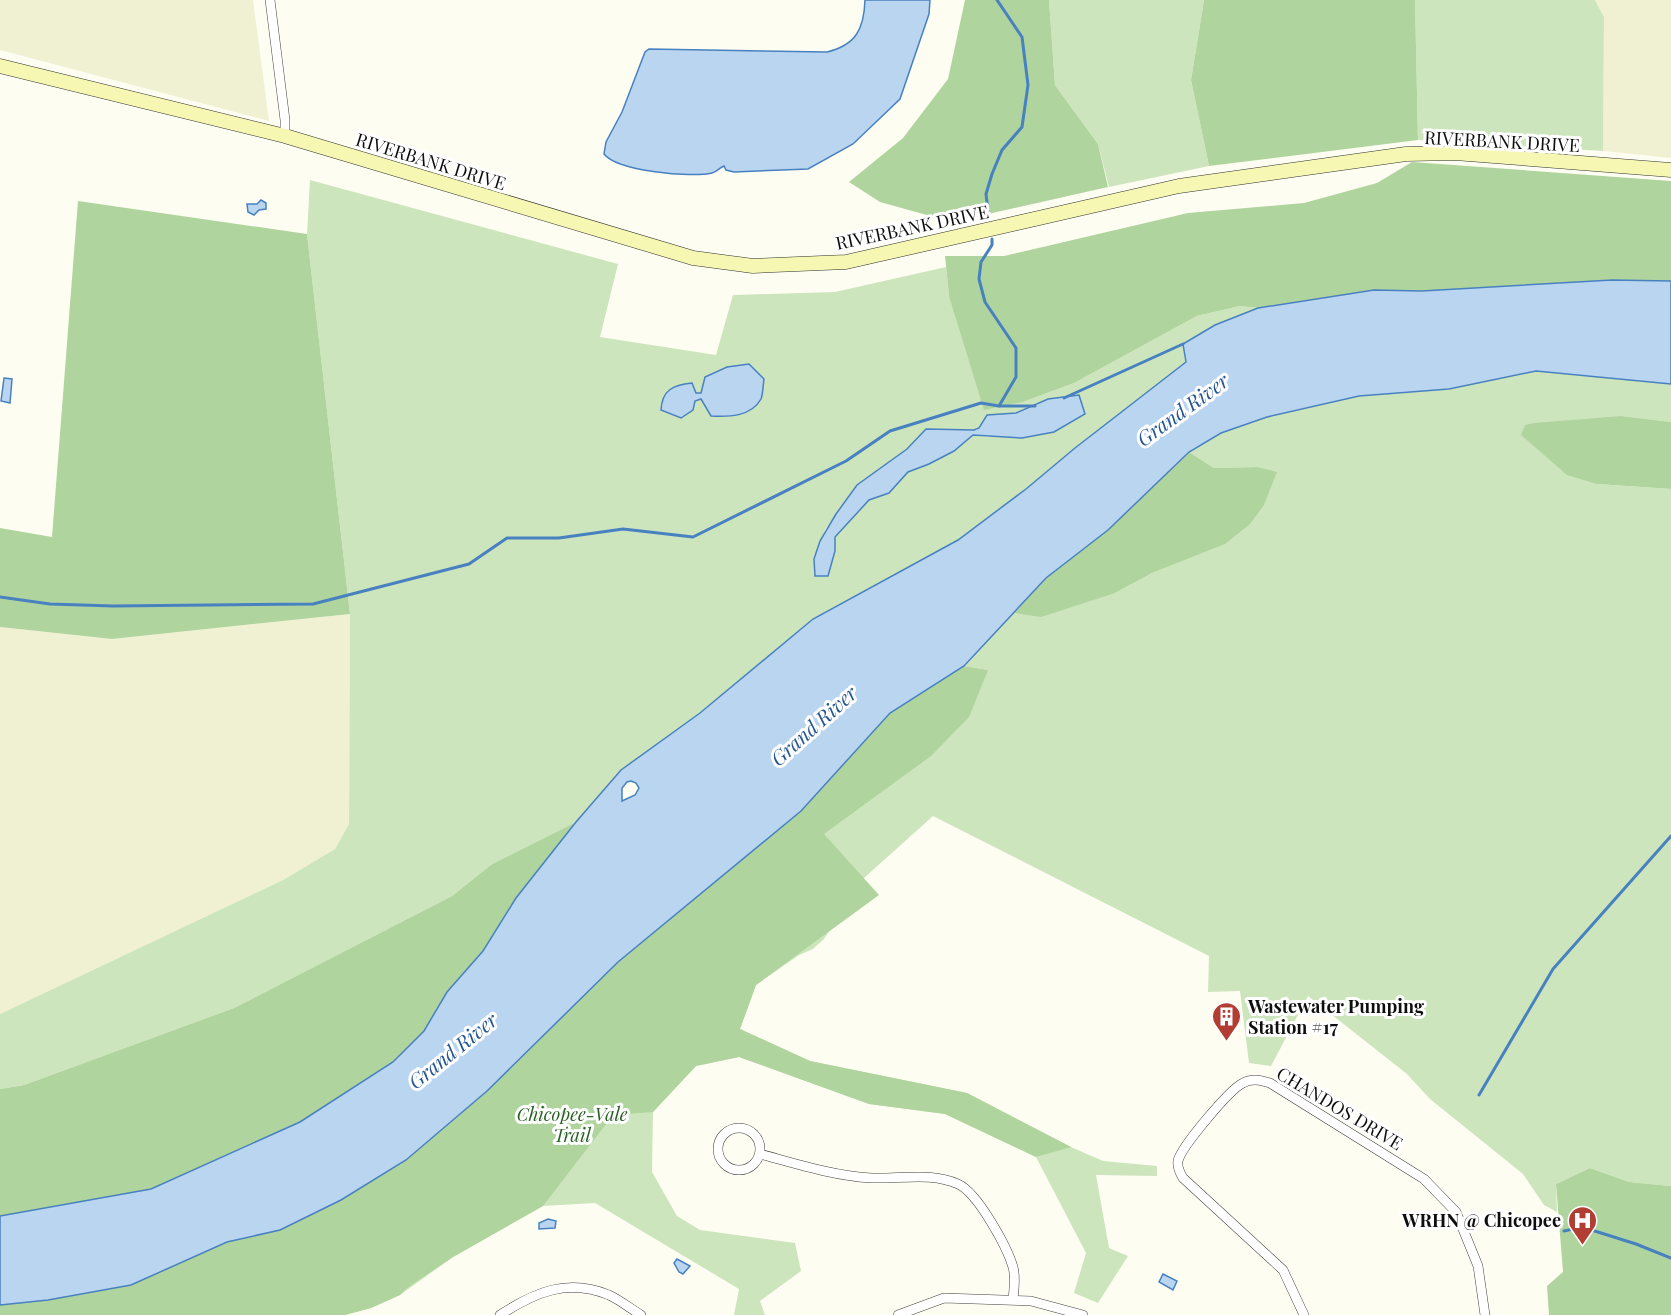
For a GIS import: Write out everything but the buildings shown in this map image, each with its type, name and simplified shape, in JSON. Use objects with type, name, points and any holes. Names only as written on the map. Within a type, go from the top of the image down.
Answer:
[{"type":"street","points":[[270,0],[285,136]]},
{"type":"street","name":"RIVERBANK DRIVE","points":[[0,66],[285,136],[693,258],[753,266],[846,262],[1179,186],[1407,154],[1455,153],[1671,170]]},
{"type":"street","name":"CHANDOS DRIVE","points":[[1304,1315],[1283,1270],[1183,1178],[1179,1170],[1178,1160],[1187,1143],[1229,1093],[1243,1082],[1256,1080],[1270,1083],[1424,1179],[1456,1212],[1478,1266],[1485,1315]]},
{"type":"street","points":[[732,1128],[746,1128],[757,1137],[761,1147],[760,1154],[754,1165],[748,1169],[735,1170],[722,1163],[717,1148],[723,1134],[732,1128]]},
{"type":"street","points":[[760,1154],[844,1175],[873,1178],[923,1177],[959,1184],[981,1205],[1010,1260],[1015,1279],[1013,1299]]},
{"type":"street","points":[[500,1315],[518,1303],[556,1287],[579,1287],[610,1295],[641,1315]]},
{"type":"street","points":[[898,1315],[944,1298],[1031,1301],[1083,1315]]},
{"type":"green space","points":[[0,0],[253,0],[269,121],[0,50]]},
{"type":"green space","points":[[965,0],[1049,0],[1055,85],[1098,144],[1108,187],[952,222],[880,202],[849,182],[903,138],[948,79]]},
{"type":"green space","points":[[1049,0],[1204,0],[1191,80],[1209,166],[1109,187],[1098,144],[1055,85]]},
{"type":"green space","points":[[1204,0],[1415,0],[1418,140],[1209,166],[1191,80]]},
{"type":"green space","points":[[1415,0],[1595,0],[1604,17],[1603,151],[1418,140]]},
{"type":"green space","points":[[1595,0],[1671,0],[1671,158],[1603,151],[1604,17]]},
{"type":"green space","points":[[1412,162],[1671,181],[1671,281],[1612,280],[1422,291],[1374,290],[1258,308],[1240,306],[1197,316],[1076,382],[1022,402],[984,410],[949,296],[945,256],[1004,256],[1188,213],[1304,203],[1377,183]]},
{"type":"green space","points":[[310,180],[618,264],[600,337],[716,355],[733,295],[835,292],[946,267],[949,296],[1076,382],[1197,316],[1240,306],[1258,308],[1215,325],[1186,362],[958,540],[813,619],[700,713],[621,770],[576,822],[492,864],[452,896],[234,1008],[24,1085],[0,1089],[0,1014],[283,880],[335,849],[349,824],[350,614],[307,234]],"holes":[[[1048,399],[989,437],[973,435],[954,451],[908,472],[889,493],[869,500],[835,537],[835,551],[815,576],[814,559],[825,530],[857,485],[907,449],[926,429],[974,430],[979,428],[987,415],[1016,413]]]},
{"type":"green space","points":[[78,201],[307,234],[350,614],[112,639],[0,627],[0,528],[52,537]]},
{"type":"green space","points":[[1536,371],[1671,384],[1671,422],[1622,416],[1597,484],[1671,489],[1671,1186],[1629,1182],[1590,1168],[1556,1184],[1557,1212],[1544,1205],[1523,1174],[1430,1099],[1407,1074],[1308,996],[1271,1066],[1249,1063],[1240,991],[1208,992],[1209,956],[933,816],[864,878],[824,939],[813,949],[799,955],[756,985],[740,1029],[810,1061],[967,1093],[1103,1161],[1157,1166],[1157,1176],[1096,1175],[1109,1248],[1128,1256],[1098,1303],[1074,1293],[1086,1253],[1036,1157],[945,1114],[869,1104],[739,1057],[696,1066],[653,1112],[652,1172],[677,1216],[700,1230],[795,1243],[801,1271],[760,1301],[765,1315],[734,1315],[739,1289],[595,1203],[543,1206],[453,1257],[400,1295],[371,1308],[345,1315],[196,1315],[278,1240],[394,1182],[988,670],[964,666],[1046,578],[1115,593],[1154,572],[1257,467],[1214,468],[1189,452],[1221,433],[1267,417],[1359,396],[1449,389]]},
{"type":"green space","points":[[1622,416],[1671,422],[1671,489],[1597,484],[1567,475],[1521,435],[1525,425],[1534,423]]},
{"type":"green space","points":[[1189,452],[1214,468],[1257,467],[1277,472],[1264,505],[1250,524],[1225,544],[1154,572],[1115,593],[1041,617],[1015,613],[1046,578],[1108,530]]},
{"type":"green space","points":[[350,614],[349,824],[335,849],[283,880],[0,1014],[0,627],[112,639]]},
{"type":"green space","name":"Chicopee-Vale Trail","points":[[964,666],[988,670],[969,717],[931,756],[824,834],[879,895],[756,985],[740,1029],[810,1061],[967,1093],[1071,1147],[1036,1157],[945,1114],[869,1104],[739,1057],[696,1066],[653,1112],[613,1115],[543,1206],[453,1257],[400,1295],[371,1308],[345,1315],[0,1315],[0,1305],[48,1300],[131,1285],[227,1242],[280,1230],[341,1200],[406,1160],[487,1091],[618,962],[801,811],[890,713]]},
{"type":"green space","points":[[576,822],[516,898],[483,951],[447,992],[424,1031],[393,1062],[300,1122],[151,1189],[0,1216],[0,1089],[24,1085],[234,1008],[452,896],[492,864]]},
{"type":"green space","points":[[1590,1168],[1629,1182],[1671,1186],[1671,1315],[1549,1315],[1547,1286],[1563,1272],[1556,1184]]},
{"type":"water","points":[[865,0],[930,0],[929,14],[900,99],[853,144],[808,169],[734,172],[726,170],[724,166],[714,172],[688,175],[638,169],[623,165],[604,154],[606,142],[622,112],[645,52],[649,49],[827,52],[852,40],[863,19]]},
{"type":"water","points":[[261,200],[266,203],[266,209],[259,210],[254,215],[248,212],[247,204],[257,204]]},
{"type":"water","name":"Grand River","points":[[1612,280],[1671,281],[1671,384],[1536,371],[1449,389],[1359,396],[1267,417],[1221,433],[1189,452],[1108,530],[1046,578],[964,666],[890,713],[801,811],[618,962],[487,1091],[406,1160],[341,1200],[280,1230],[227,1242],[131,1285],[48,1300],[0,1305],[0,1216],[151,1189],[300,1122],[393,1062],[424,1031],[447,992],[483,951],[516,898],[576,822],[621,770],[700,713],[813,619],[958,540],[1026,489],[1186,362],[1183,344],[1215,325],[1258,308],[1374,290],[1422,291]],"holes":[[[627,782],[636,783],[639,788],[635,795],[622,801],[622,788]]]},
{"type":"water","points":[[749,364],[764,379],[763,392],[757,405],[745,413],[732,416],[711,416],[701,399],[695,401],[693,410],[681,418],[661,410],[666,393],[674,387],[692,383],[696,393],[701,393],[705,377],[727,367]]},
{"type":"water","points":[[4,378],[12,379],[10,403],[1,401]]},
{"type":"water","points":[[1079,395],[1085,414],[1054,432],[1022,438],[973,435],[954,451],[908,472],[889,493],[869,500],[835,537],[835,551],[828,576],[815,576],[814,559],[820,541],[857,485],[907,449],[926,429],[974,430],[979,428],[987,415],[1016,413],[1048,399]]},
{"type":"water","points":[[548,1219],[556,1221],[555,1228],[539,1229],[539,1223]]},
{"type":"water","points":[[677,1259],[690,1266],[683,1274],[679,1272],[674,1263]]},
{"type":"water","points":[[1163,1274],[1177,1281],[1173,1290],[1159,1282]]},
{"type":"waterway","points":[[989,219],[986,194],[1002,150],[1022,127],[1028,85],[1022,37],[997,0]]},
{"type":"waterway","points":[[992,239],[992,245],[981,262],[979,279],[985,302],[1016,348],[1016,377],[999,406]]},
{"type":"waterway","points":[[1064,398],[1183,344]]},
{"type":"waterway","points":[[0,597],[50,604],[113,606],[313,604],[469,564],[507,538],[559,538],[623,529],[693,537],[846,461],[890,431],[981,403],[999,406],[1035,406]]},
{"type":"waterway","points":[[1479,1095],[1553,969],[1671,836]]},
{"type":"waterway","points":[[1564,1231],[1582,1227],[1671,1258]]},
{"type":"place","name":"Wastewater Pumping Station #17","points":[[1227,1042]]},
{"type":"place","name":"WRHN @ Chicopee","points":[[1582,1246]]}]
